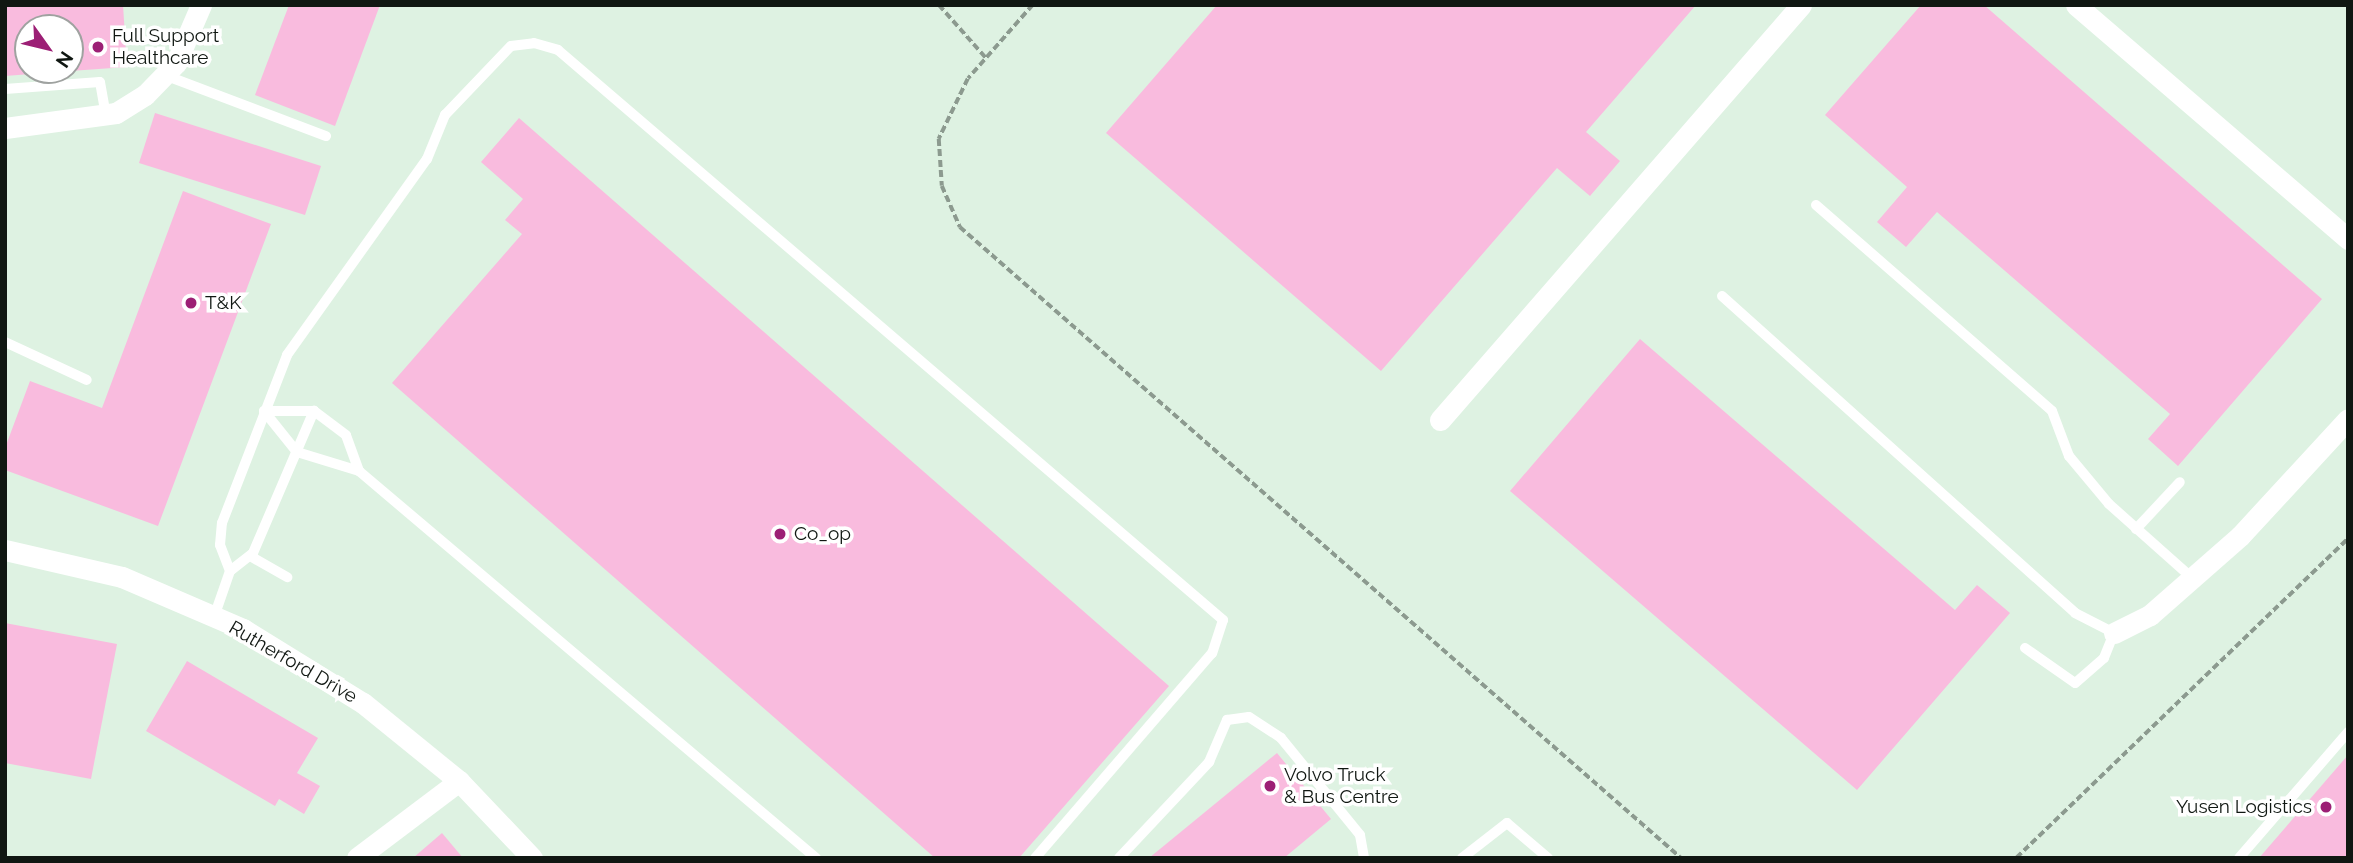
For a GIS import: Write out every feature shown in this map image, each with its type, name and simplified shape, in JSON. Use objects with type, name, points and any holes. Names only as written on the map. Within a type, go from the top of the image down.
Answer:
[{"type":"street","points":[[5,128],[106,116],[167,76],[201,5]]},
{"type":"street","points":[[1440,420],[1801,5]]},
{"type":"street","points":[[2076,5],[2348,239]]},
{"type":"street","points":[[2114,633],[2150,615],[2192,578],[2348,419]]},
{"type":"street","name":"Rutherford Drive","points":[[5,550],[122,577],[214,617],[363,703],[459,781],[532,858]]},
{"type":"street","points":[[357,858],[400,831],[459,781]]},
{"type":"lane","points":[[230,571],[220,545],[222,523],[287,355],[427,159],[445,115],[511,46],[534,43],[558,50],[1223,620],[1212,653],[1035,858]]},
{"type":"lane","points":[[167,76],[326,136]]},
{"type":"lane","points":[[5,89],[100,82],[106,116]]},
{"type":"lane","points":[[1816,205],[2052,411],[2069,456],[2136,530],[2192,578]]},
{"type":"lane","points":[[1722,296],[2075,613],[2114,633],[2104,658],[2075,683],[2025,648]]},
{"type":"lane","points":[[5,342],[87,380]]},
{"type":"lane","points":[[264,411],[314,411],[346,435],[359,471]]},
{"type":"lane","points":[[264,411],[297,452],[359,471],[816,858]]},
{"type":"lane","points":[[214,617],[230,571],[250,556],[314,411]]},
{"type":"lane","points":[[2136,530],[2180,482]]},
{"type":"lane","points":[[250,556],[287,577]]},
{"type":"lane","points":[[1119,858],[1209,762],[1227,720],[1249,717],[1290,749],[1360,835],[1364,858]]},
{"type":"lane","points":[[2239,858],[2348,732]]},
{"type":"lane","points":[[1462,858],[1507,823],[1548,858]]},
{"type":"path","points":[[939,5],[986,58]]},
{"type":"path","points":[[1032,5],[968,79],[939,139],[942,186],[960,227],[1681,858]]},
{"type":"path","points":[[2016,858],[2348,538]]},
{"type":"building","name":"Full Support Healthcare","points":[[5,5],[123,5],[127,67],[84,70],[84,14],[14,14],[14,75],[5,76]]},
{"type":"building","points":[[289,5],[380,5],[335,126],[255,95]]},
{"type":"building","points":[[1217,5],[1696,5],[1586,132],[1620,161],[1590,196],[1557,168],[1381,371],[1106,133]]},
{"type":"building","points":[[1921,5],[1984,5],[2322,299],[2178,466],[2148,439],[2170,414],[1937,212],[1906,247],[1877,222],[1907,187],[1825,115]]},
{"type":"building","points":[[155,113],[321,166],[305,215],[139,163]]},
{"type":"building","name":"Co_op","points":[[519,118],[1169,686],[1019,858],[935,858],[392,383],[522,234],[505,220],[523,199],[481,162]]},
{"type":"building","name":"T&K","points":[[183,191],[271,224],[158,526],[5,470],[5,448],[30,381],[102,408]]},
{"type":"building","points":[[1640,339],[1955,610],[1977,585],[2010,613],[1857,790],[1510,491]]},
{"type":"building","points":[[5,623],[117,644],[91,779],[5,763]]},
{"type":"building","points":[[187,661],[318,738],[297,773],[320,786],[304,814],[279,799],[275,806],[146,731]]},
{"type":"building","name":"Volvo Truck & Bus Centre","points":[[1277,753],[1331,819],[1284,858],[1149,858]]},
{"type":"building","name":"Yusen Logistics","points":[[2348,755],[2348,858],[2259,858]]},
{"type":"building","points":[[442,833],[463,858],[413,858]]},
{"type":"place","name":"Full Support Healthcare","points":[[98,47]]},
{"type":"place","name":"T&K","points":[[191,303]]},
{"type":"place","name":"Co_op","points":[[780,534]]},
{"type":"place","name":"Volvo Truck & Bus Centre","points":[[1270,786]]},
{"type":"place","name":"Yusen Logistics","points":[[2326,807]]}]
